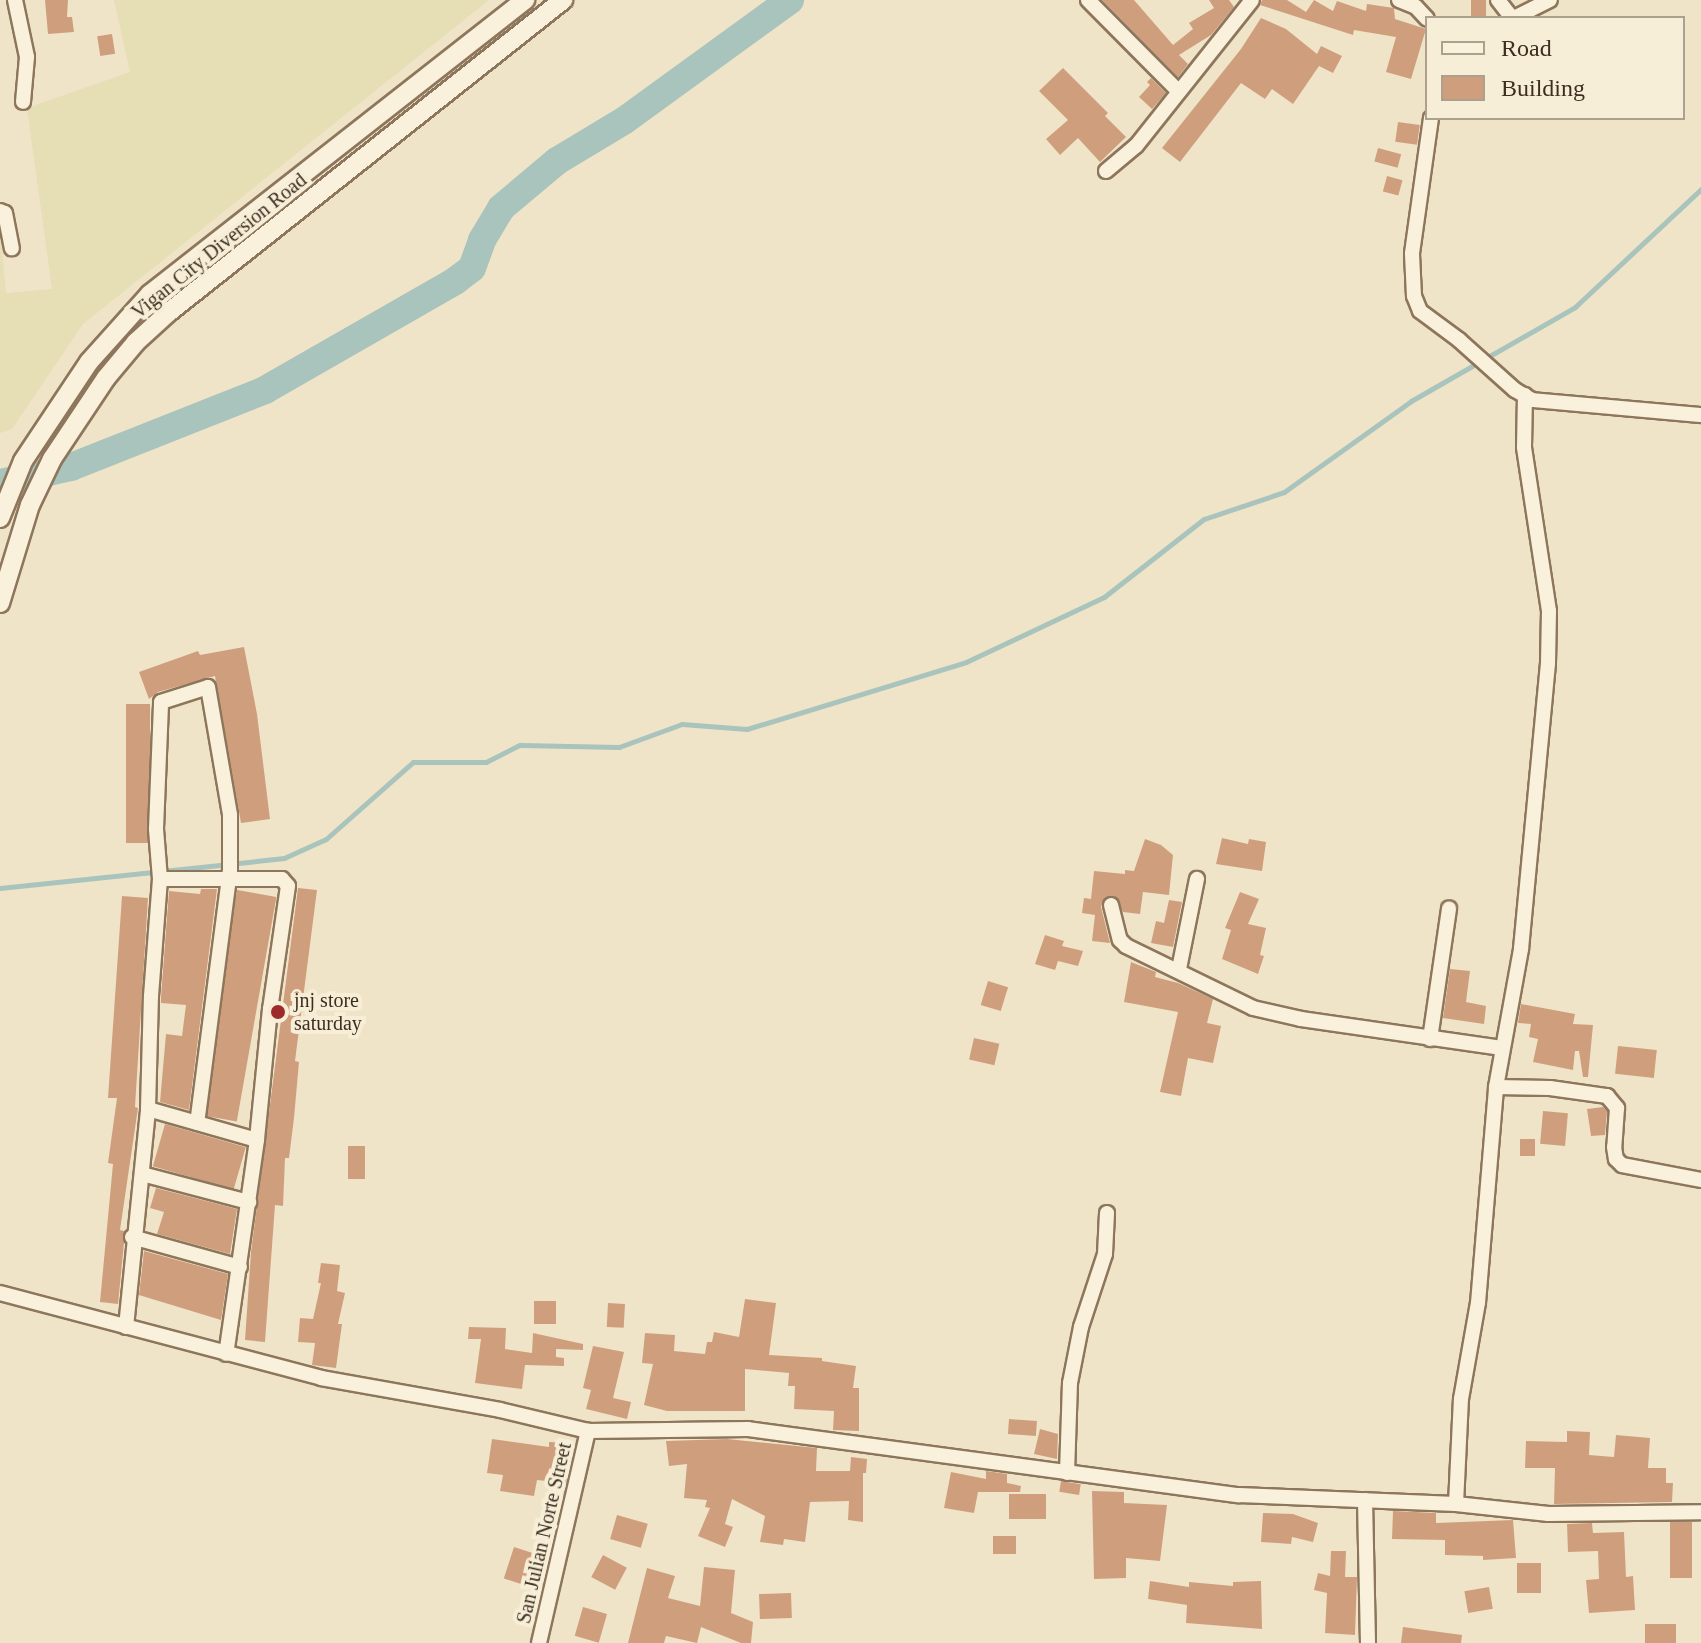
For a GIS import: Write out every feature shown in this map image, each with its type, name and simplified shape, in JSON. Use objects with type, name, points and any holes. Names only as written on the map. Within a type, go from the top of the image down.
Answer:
[{"type":"main road","name":"Vigan City Diversion Road","points":[[1,516],[23,461],[89,362],[150,294],[525,0]]},
{"type":"main road","name":"Vigan City Diversion Road","points":[[0,603],[30,505],[52,459],[106,378],[136,342],[169,312],[563,0]]},
{"type":"street","points":[[15,0],[27,57],[23,102]]},
{"type":"street","points":[[1088,0],[1179,92]]},
{"type":"street","points":[[1106,171],[1136,146],[1252,0]]},
{"type":"street","points":[[1399,0],[1416,7],[1425,17]]},
{"type":"street","points":[[1498,0],[1511,16]]},
{"type":"street","points":[[1517,16],[1550,0]]},
{"type":"street","points":[[1431,120],[1412,254],[1414,296],[1420,311],[1459,340],[1494,373],[1532,400],[1701,415]]},
{"type":"street","points":[[0,211],[5,213],[12,248]]},
{"type":"street","points":[[1456,1504],[1461,1399],[1478,1303],[1496,1087],[1521,949],[1548,663],[1549,611],[1524,447],[1525,395]]},
{"type":"street","points":[[126,1327],[132,1237],[148,1109],[151,996],[160,877],[156,829],[161,702],[208,687],[230,815],[229,874],[197,1123]]},
{"type":"street","points":[[160,877],[229,874],[282,879],[288,886],[270,1009],[249,1202],[226,1354]]},
{"type":"street","points":[[1179,969],[1197,879]]},
{"type":"street","points":[[1111,905],[1120,940],[1126,946],[1179,969],[1253,1008],[1301,1019],[1502,1048]]},
{"type":"street","points":[[1430,1039],[1449,908]]},
{"type":"street","points":[[1496,1087],[1535,1086],[1607,1096],[1617,1108],[1614,1147],[1616,1159],[1622,1165],[1701,1180]]},
{"type":"street","points":[[148,1109],[257,1140]]},
{"type":"street","points":[[142,1174],[249,1202]]},
{"type":"street","points":[[1067,1473],[1070,1383],[1081,1327],[1105,1254],[1107,1213]]},
{"type":"street","points":[[132,1237],[240,1267]]},
{"type":"street","points":[[0,1293],[321,1378],[500,1410],[588,1431],[748,1429],[1239,1495],[1456,1504],[1548,1514],[1701,1512]]},
{"type":"street","name":"San Julian Norte Street","points":[[539,1643],[588,1431]]},
{"type":"street","points":[[1365,1500],[1368,1643]]},
{"type":"shaded area","points":[[114,0],[489,0],[83,324],[12,429],[0,433],[0,228],[6,293],[52,289],[27,108],[130,72]]},
{"type":"building","points":[[45,0],[68,0],[67,17],[72,17],[74,32],[48,34]]},
{"type":"building","points":[[1102,0],[1134,0],[1173,45],[1193,29],[1189,23],[1214,8],[1209,0],[1229,0],[1234,7],[1211,35],[1179,55],[1188,64],[1178,77]]},
{"type":"building","points":[[1262,0],[1287,0],[1306,12],[1314,0],[1333,11],[1337,1],[1366,11],[1367,4],[1394,8],[1395,19],[1425,29],[1411,79],[1386,72],[1396,37],[1354,30],[1353,35],[1260,5]]},
{"type":"building","points":[[1471,0],[1486,0],[1486,16],[1471,16]]},
{"type":"building","points":[[1261,18],[1286,29],[1317,54],[1321,46],[1342,56],[1333,73],[1319,66],[1293,104],[1272,89],[1265,99],[1241,83],[1180,162],[1162,148],[1241,49]]},
{"type":"building","points":[[112,34],[115,54],[100,56],[97,36]]},
{"type":"building","points":[[1063,68],[1108,113],[1105,116],[1126,137],[1100,162],[1078,138],[1060,155],[1046,139],[1068,120],[1039,91]]},
{"type":"building","points":[[1151,78],[1166,93],[1152,109],[1139,97],[1150,85],[1147,82]]},
{"type":"building","points":[[1398,122],[1420,125],[1417,145],[1395,142]]},
{"type":"building","points":[[1378,148],[1401,154],[1398,168],[1374,162]]},
{"type":"building","points":[[1387,176],[1402,180],[1398,196],[1383,191]]},
{"type":"building","points":[[244,647],[257,714],[270,819],[241,823],[215,676],[158,692],[149,699],[139,672],[198,651],[200,655]]},
{"type":"building","points":[[126,704],[150,704],[150,843],[126,843]]},
{"type":"building","points":[[1222,838],[1248,844],[1249,839],[1266,842],[1262,871],[1216,864]]},
{"type":"building","points":[[1145,839],[1161,845],[1173,855],[1169,895],[1143,892],[1140,914],[1123,912],[1114,896],[1105,897],[1101,907],[1110,943],[1092,941],[1095,915],[1082,913],[1084,898],[1091,899],[1094,871],[1125,874],[1125,870],[1134,871]]},
{"type":"building","points":[[298,888],[317,890],[295,1061],[299,1062],[289,1158],[285,1158],[283,1206],[275,1205],[265,1342],[245,1340],[251,1252]]},
{"type":"building","points":[[201,889],[217,889],[189,1110],[160,1102],[166,1034],[182,1036],[186,1005],[161,1003],[161,997],[169,891],[200,894]]},
{"type":"building","points":[[237,890],[276,897],[237,1121],[197,1115]]},
{"type":"building","points":[[1240,892],[1259,899],[1248,924],[1266,928],[1260,955],[1264,956],[1258,974],[1222,959],[1231,930],[1225,928]]},
{"type":"building","points":[[122,896],[148,898],[135,1107],[138,1108],[120,1230],[124,1231],[124,1243],[118,1304],[100,1302],[113,1164],[108,1163],[117,1098],[108,1098]]},
{"type":"building","points":[[1169,900],[1182,902],[1173,947],[1151,943],[1156,921],[1164,923]]},
{"type":"building","points":[[1045,935],[1064,941],[1062,946],[1083,951],[1078,966],[1058,961],[1055,970],[1035,964]]},
{"type":"building","points":[[1131,962],[1156,972],[1155,977],[1178,983],[1213,999],[1207,1023],[1221,1026],[1213,1063],[1188,1058],[1181,1096],[1160,1092],[1178,1012],[1124,1002]]},
{"type":"building","points":[[1450,969],[1470,971],[1466,1002],[1486,1006],[1484,1024],[1443,1018]]},
{"type":"building","points":[[988,981],[1008,987],[1001,1011],[981,1005]]},
{"type":"building","points":[[1521,1004],[1575,1014],[1573,1024],[1593,1025],[1588,1077],[1583,1077],[1579,1051],[1575,1051],[1573,1070],[1533,1062],[1538,1039],[1529,1037],[1531,1024],[1518,1023]]},
{"type":"building","points":[[974,1038],[999,1044],[994,1065],[969,1059]]},
{"type":"building","points":[[1618,1046],[1657,1050],[1654,1078],[1615,1074]]},
{"type":"building","points":[[1603,1107],[1607,1111],[1605,1135],[1591,1136],[1587,1109]]},
{"type":"building","points":[[1543,1111],[1568,1113],[1565,1146],[1540,1144]]},
{"type":"building","points":[[165,1124],[246,1147],[234,1189],[153,1166]]},
{"type":"building","points":[[1520,1139],[1535,1139],[1535,1156],[1520,1156]]},
{"type":"building","points":[[348,1146],[365,1146],[365,1179],[348,1179]]},
{"type":"building","points":[[156,1188],[237,1209],[230,1254],[157,1234],[164,1212],[150,1208]]},
{"type":"building","points":[[144,1251],[228,1274],[221,1320],[139,1295]]},
{"type":"building","points":[[321,1263],[340,1265],[337,1291],[345,1293],[338,1324],[342,1324],[336,1368],[312,1365],[315,1343],[298,1342],[300,1318],[313,1319],[321,1283],[318,1283]]},
{"type":"building","points":[[745,1299],[776,1303],[769,1355],[822,1358],[822,1361],[856,1366],[853,1388],[859,1388],[859,1431],[833,1430],[834,1411],[794,1409],[795,1386],[788,1386],[789,1373],[745,1369],[745,1411],[667,1411],[644,1405],[653,1364],[642,1363],[645,1333],[675,1335],[674,1351],[705,1354],[707,1342],[712,1342],[714,1332],[739,1337]]},
{"type":"building","points":[[534,1301],[556,1301],[556,1324],[534,1324]]},
{"type":"building","points":[[608,1303],[625,1304],[624,1328],[607,1327]]},
{"type":"building","points":[[469,1327],[506,1328],[505,1349],[532,1353],[533,1333],[583,1344],[583,1350],[556,1349],[556,1357],[564,1358],[564,1366],[525,1365],[522,1389],[475,1383],[481,1339],[468,1339]]},
{"type":"building","points":[[593,1346],[624,1352],[613,1398],[631,1402],[627,1419],[586,1409],[591,1390],[583,1388]]},
{"type":"building","points":[[1009,1419],[1037,1421],[1036,1436],[1008,1434]]},
{"type":"building","points":[[1040,1429],[1058,1434],[1057,1459],[1034,1454]]},
{"type":"building","points":[[1567,1431],[1590,1432],[1589,1455],[1614,1457],[1616,1435],[1650,1438],[1648,1468],[1666,1468],[1666,1483],[1673,1483],[1672,1502],[1554,1504],[1555,1468],[1525,1468],[1526,1441],[1567,1442]]},
{"type":"building","points":[[492,1439],[549,1447],[549,1442],[573,1443],[566,1483],[537,1480],[534,1496],[500,1491],[503,1475],[487,1473]]},
{"type":"building","points":[[727,1439],[817,1448],[816,1471],[850,1471],[851,1457],[867,1459],[866,1473],[863,1473],[863,1522],[848,1520],[849,1501],[810,1502],[805,1542],[784,1539],[783,1545],[760,1542],[765,1516],[732,1499],[725,1524],[733,1527],[725,1547],[698,1536],[710,1508],[705,1507],[707,1500],[684,1498],[687,1464],[669,1466],[666,1441]]},
{"type":"building","points":[[986,1471],[1007,1474],[1007,1483],[1021,1486],[1020,1492],[978,1492],[974,1513],[944,1508],[951,1472],[986,1479]]},
{"type":"building","points":[[1061,1481],[1081,1484],[1079,1495],[1059,1492]]},
{"type":"building","points":[[1092,1491],[1124,1492],[1124,1503],[1167,1505],[1160,1561],[1126,1558],[1126,1578],[1094,1579]]},
{"type":"building","points":[[1009,1494],[1046,1494],[1046,1519],[1009,1519]]},
{"type":"building","points":[[1393,1511],[1436,1513],[1436,1523],[1513,1520],[1516,1558],[1483,1560],[1483,1556],[1445,1555],[1445,1540],[1392,1539]]},
{"type":"building","points":[[1263,1513],[1293,1514],[1318,1523],[1313,1542],[1292,1537],[1291,1544],[1261,1542]]},
{"type":"building","points":[[617,1515],[648,1524],[641,1548],[610,1539]]},
{"type":"building","points":[[1670,1522],[1692,1522],[1692,1578],[1670,1578]]},
{"type":"building","points":[[1592,1523],[1593,1533],[1624,1532],[1626,1577],[1633,1576],[1635,1610],[1589,1613],[1586,1580],[1599,1579],[1598,1551],[1568,1552],[1567,1524]]},
{"type":"building","points":[[993,1536],[1016,1536],[1016,1554],[993,1554]]},
{"type":"building","points":[[514,1547],[547,1558],[537,1589],[504,1578]]},
{"type":"building","points":[[1331,1551],[1346,1551],[1345,1577],[1357,1577],[1355,1635],[1325,1633],[1327,1593],[1314,1590],[1318,1573],[1330,1576]]},
{"type":"building","points":[[603,1555],[627,1568],[615,1590],[591,1577]]},
{"type":"building","points":[[1517,1563],[1541,1563],[1541,1593],[1517,1593]]},
{"type":"building","points":[[704,1567],[735,1570],[731,1613],[753,1622],[751,1643],[741,1643],[701,1627],[697,1643],[666,1636],[664,1643],[628,1643],[647,1568],[675,1576],[668,1598],[700,1606]]},
{"type":"building","points":[[1150,1581],[1189,1587],[1189,1582],[1233,1586],[1233,1582],[1261,1581],[1262,1629],[1186,1623],[1187,1605],[1148,1599]]},
{"type":"building","points":[[1489,1587],[1493,1609],[1468,1613],[1464,1591]]},
{"type":"building","points":[[791,1593],[792,1618],[760,1619],[759,1594]]},
{"type":"building","points":[[583,1607],[607,1614],[599,1643],[575,1636]]},
{"type":"building","points":[[1645,1624],[1676,1624],[1676,1643],[1645,1643]]},
{"type":"building","points":[[1403,1627],[1462,1635],[1461,1643],[1401,1643]]},
{"type":"waterway","points":[[0,483],[71,467],[265,390],[455,281],[472,268],[482,240],[501,208],[557,161],[625,120],[790,0]]},
{"type":"waterway","points":[[0,888],[284,858],[326,839],[413,762],[486,762],[520,745],[619,747],[682,724],[747,729],[966,662],[1104,597],[1204,519],[1284,492],[1411,401],[1575,307],[1701,189]]},
{"type":"place","name":"jnj store saturday","points":[[278,1012]]}]
